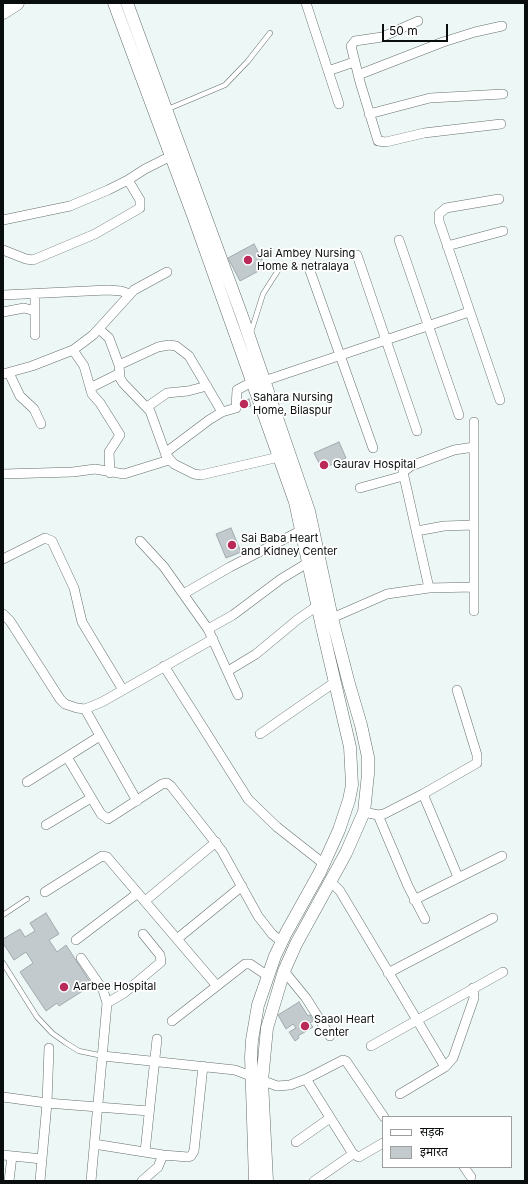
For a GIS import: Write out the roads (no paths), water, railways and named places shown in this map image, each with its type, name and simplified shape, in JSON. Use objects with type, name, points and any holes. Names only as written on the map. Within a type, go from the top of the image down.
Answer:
[{"type":"main road","points":[[3,12],[18,3]]},
{"type":"main road","points":[[114,3],[263,396],[309,511],[332,618],[365,740],[368,774],[364,812],[346,853],[305,926],[284,971],[267,1028],[262,1081],[267,1181]]},
{"type":"main road","points":[[127,3],[249,338],[258,382]]},
{"type":"main road","points":[[255,1181],[251,1075],[254,1024],[258,1005],[282,942],[324,864],[340,830],[352,785],[350,747],[317,606],[302,530],[295,502],[279,457],[263,396]]},
{"type":"street","points":[[306,3],[339,104]]},
{"type":"street","points":[[418,21],[382,37],[352,43],[354,62],[376,137],[381,142],[431,132],[500,124]]},
{"type":"street","points":[[358,75],[443,42],[475,32],[502,26]]},
{"type":"street","points":[[328,71],[354,62]]},
{"type":"street","points":[[369,114],[430,98],[503,94]]},
{"type":"street","points":[[3,220],[64,208],[128,180],[145,169],[171,156]]},
{"type":"street","points":[[3,250],[26,259],[34,260],[95,234],[140,208],[140,200],[128,180]]},
{"type":"street","points":[[499,198],[452,206],[442,211],[439,221],[500,400]]},
{"type":"street","points":[[447,246],[503,231]]},
{"type":"street","points":[[400,240],[459,415]]},
{"type":"street","points":[[356,255],[417,431]]},
{"type":"street","points":[[309,268],[373,448]]},
{"type":"street","points":[[41,424],[34,409],[20,396],[6,373],[46,361],[73,350],[99,329],[139,286],[167,272]]},
{"type":"street","points":[[3,295],[108,290],[121,291],[130,294]]},
{"type":"street","points":[[35,293],[35,335]]},
{"type":"street","points":[[3,312],[24,308],[35,310]]},
{"type":"street","points":[[3,474],[73,472],[95,469],[110,473],[124,474],[138,471],[167,457],[204,424],[222,412],[236,408],[237,390],[469,312]]},
{"type":"street","points":[[99,329],[109,338],[120,369],[122,383],[147,407],[154,419],[167,457],[189,472],[201,474],[279,457]]},
{"type":"street","points":[[90,388],[158,347],[169,345],[176,346],[190,356],[222,412]]},
{"type":"street","points":[[73,350],[84,366],[94,397],[100,403],[120,435],[109,452],[110,473]]},
{"type":"street","points":[[147,407],[167,392],[188,392],[206,386]]},
{"type":"street","points":[[474,422],[474,611]]},
{"type":"street","points":[[429,588],[417,531],[403,476],[406,469],[411,466],[454,450],[474,447]]},
{"type":"street","points":[[360,488],[403,476]]},
{"type":"street","points":[[417,531],[444,526],[474,525]]},
{"type":"street","points":[[185,594],[230,567],[302,530]]},
{"type":"street","points":[[3,559],[45,538],[52,541],[74,588],[82,622],[122,690]]},
{"type":"street","points":[[140,541],[164,567],[185,594],[208,629],[238,695]]},
{"type":"street","points":[[208,629],[233,615],[281,579],[308,562]]},
{"type":"street","points":[[332,618],[373,598],[387,594],[429,588],[473,587]]},
{"type":"street","points":[[228,671],[256,654],[297,620],[317,606]]},
{"type":"street","points":[[3,614],[10,621],[60,698],[70,707],[85,709],[102,702],[213,639]]},
{"type":"street","points":[[164,666],[248,799],[277,827],[324,864]]},
{"type":"street","points":[[260,734],[335,682]]},
{"type":"street","points":[[364,812],[378,815],[423,794],[475,765],[478,760],[457,690]]},
{"type":"street","points":[[85,709],[137,801]]},
{"type":"street","points":[[28,782],[100,736]]},
{"type":"street","points":[[67,757],[101,814],[108,819],[162,784],[167,783],[216,842],[258,916],[272,934],[282,942]]},
{"type":"street","points":[[423,794],[458,877]]},
{"type":"street","points":[[46,826],[91,798]]},
{"type":"street","points":[[378,815],[414,900],[425,919]]},
{"type":"street","points":[[145,901],[216,842]]},
{"type":"street","points":[[45,892],[104,856],[145,901],[217,986]]},
{"type":"street","points":[[414,900],[502,856]]},
{"type":"street","points":[[330,881],[340,891],[445,1067]]},
{"type":"street","points":[[177,939],[242,886]]},
{"type":"street","points":[[76,940],[138,893]]},
{"type":"street","points":[[388,973],[493,918]]},
{"type":"street","points":[[107,1003],[124,993],[161,962],[160,955],[143,934]]},
{"type":"street","points":[[81,958],[103,990],[107,1003],[91,1181]]},
{"type":"street","points":[[172,1021],[245,964],[250,964],[268,976]]},
{"type":"street","points":[[284,971],[306,998],[330,1036]]},
{"type":"street","points":[[371,1046],[416,1019],[503,972]]},
{"type":"street","points":[[400,1094],[445,1067],[453,1058],[474,998],[473,988]]},
{"type":"street","points":[[144,1152],[157,1039]]},
{"type":"street","points":[[40,1181],[47,1103],[49,1048]]},
{"type":"street","points":[[103,1056],[234,1070],[251,1075],[262,1081],[277,1086],[283,1086],[306,1080],[338,1062],[346,1060],[383,1116]]},
{"type":"street","points":[[94,1144],[163,1155],[188,1157],[194,1154],[203,1066]]},
{"type":"street","points":[[306,1080],[353,1154],[359,1157],[382,1144]]},
{"type":"street","points":[[3,1097],[47,1103],[149,1112]]},
{"type":"street","points":[[296,1142],[330,1118]]},
{"type":"street","points":[[314,1181],[353,1154]]},
{"type":"street","points":[[9,1181],[7,1155],[42,1159]]},
{"type":"street","points":[[142,1181],[158,1167],[163,1155]]},
{"type":"street","points":[[465,1168],[471,1178]]},
{"type":"lane","points":[[166,110],[225,84],[243,67],[270,33]]},
{"type":"lane","points":[[249,338],[263,294],[279,269]]},
{"type":"lane","points":[[3,915],[27,899]]},
{"type":"lane","points":[[3,963],[37,1017],[52,1033],[66,1044],[80,1051],[103,1056]]},
{"type":"place","name":"Jai Ambey Nursing Home & netralaya","points":[[248,260]]},
{"type":"place","name":"Sahara Nursing Home, Bilaspur","points":[[244,404]]},
{"type":"place","name":"Gaurav Hospital","points":[[324,465]]},
{"type":"place","name":"Sai Baba Heart and Kidney Center","points":[[232,545]]},
{"type":"place","name":"Aarbee Hospital","points":[[64,987]]},
{"type":"place","name":"Saaol Heart Center","points":[[305,1026]]}]
